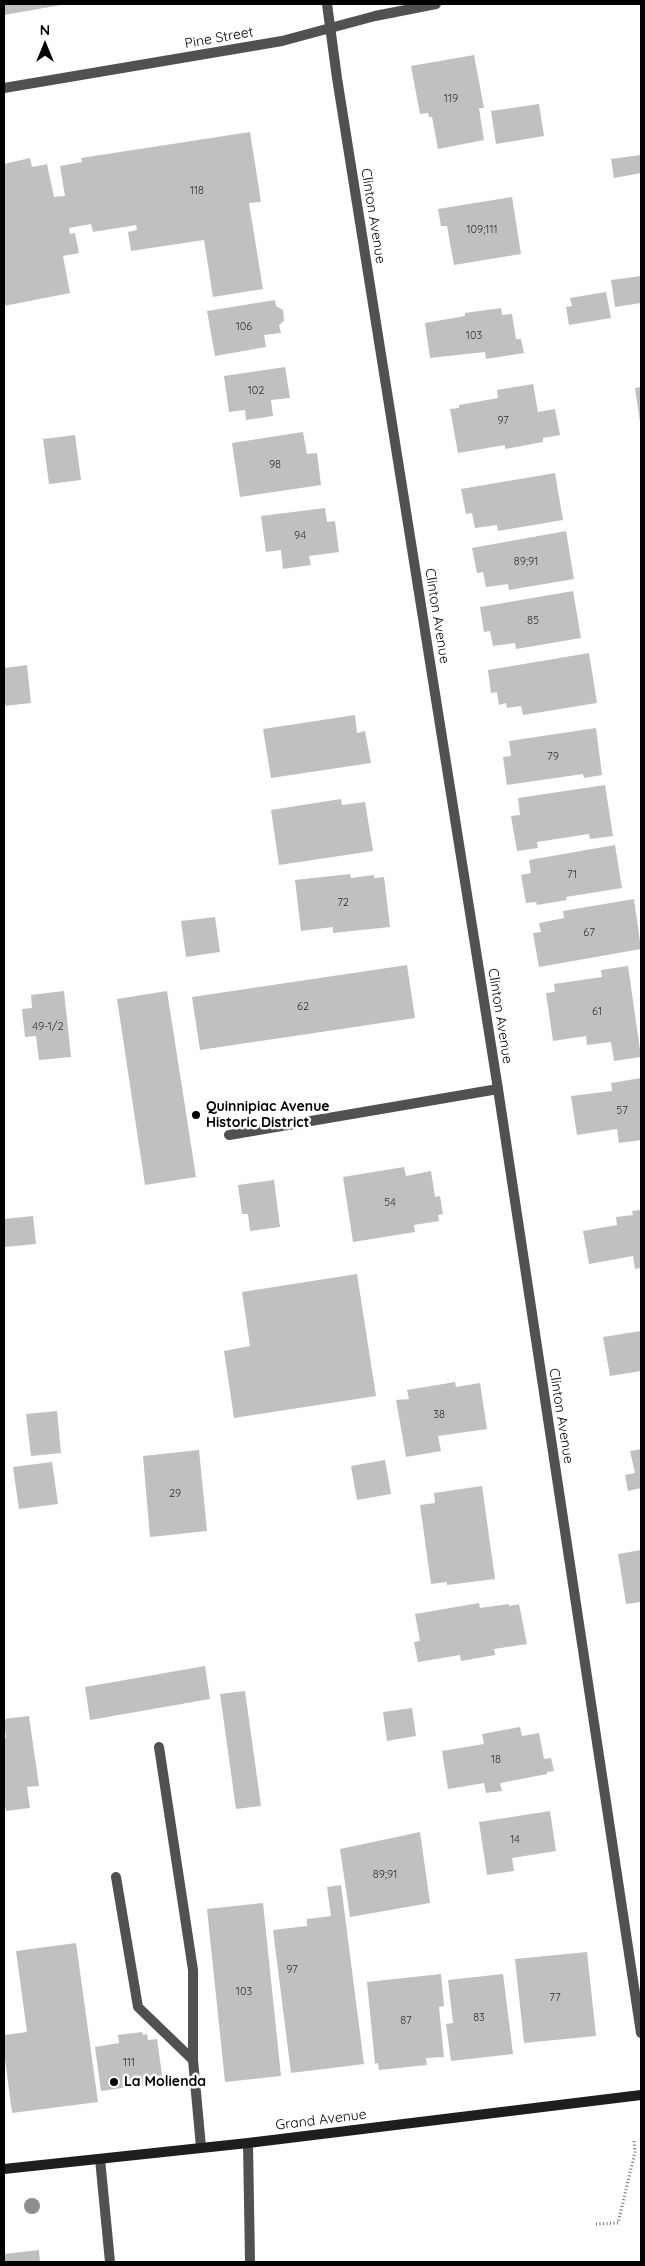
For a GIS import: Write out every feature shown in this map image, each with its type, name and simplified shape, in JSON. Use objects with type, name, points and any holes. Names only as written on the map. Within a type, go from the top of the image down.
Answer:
[{"type":"main road","name":"Grand Avenue","points":[[4,2169],[641,2095]]},
{"type":"street","name":"Clinton Avenue","points":[[327,4],[498,1088],[641,2033]]},
{"type":"street","name":"Pine Street","points":[[4,88],[263,45],[375,16],[436,4]]},
{"type":"street","points":[[229,1135],[498,1088]]},
{"type":"street","points":[[159,1746],[193,1970],[193,2060],[201,2147]]},
{"type":"street","points":[[116,1877],[138,2007],[193,2060]]},
{"type":"street","points":[[248,2142],[250,2262]]},
{"type":"street","points":[[100,2159],[110,2262]]},
{"type":"path","points":[[596,2224],[618,2223],[635,2152],[634,2140]]},
{"type":"building","points":[[4,4],[61,4],[61,5],[4,15]]},
{"type":"building","points":[[474,55],[484,108],[479,108],[484,140],[438,149],[432,117],[429,117],[428,113],[420,114],[411,66]]},
{"type":"building","points":[[539,104],[544,136],[496,144],[491,111]]},
{"type":"building","points":[[250,132],[261,202],[249,203],[263,289],[213,297],[204,240],[131,251],[128,232],[137,230],[136,225],[93,232],[91,224],[69,228],[70,234],[75,233],[79,253],[63,256],[70,293],[4,306],[4,164],[30,158],[32,167],[47,164],[54,197],[65,196],[60,166],[82,162],[81,158]]},
{"type":"building","points":[[640,155],[641,173],[614,178],[611,159]]},
{"type":"building","points":[[512,197],[521,254],[454,265],[447,226],[441,226],[438,209]]},
{"type":"building","points":[[641,276],[641,303],[615,307],[611,280]]},
{"type":"building","points":[[606,292],[611,318],[569,325],[566,307],[572,306],[570,298]]},
{"type":"building","points":[[275,300],[276,306],[283,310],[284,321],[279,325],[281,333],[264,335],[266,347],[215,356],[207,311]]},
{"type":"building","points":[[501,308],[502,315],[512,314],[516,339],[521,339],[524,353],[486,359],[485,352],[430,358],[425,323],[465,316],[465,313]]},
{"type":"building","points":[[285,367],[290,398],[271,400],[273,416],[246,420],[245,410],[229,412],[224,376]]},
{"type":"building","points":[[533,384],[538,412],[555,409],[560,435],[543,438],[543,442],[505,449],[505,445],[458,453],[450,409],[459,408],[459,405],[498,398],[497,390]]},
{"type":"building","points":[[641,387],[641,422],[640,422],[635,388]]},
{"type":"building","points":[[303,432],[307,454],[317,453],[321,485],[240,497],[232,443]]},
{"type":"building","points":[[75,435],[81,480],[49,484],[43,439]]},
{"type":"building","points":[[555,473],[563,520],[498,531],[497,525],[475,528],[472,513],[466,514],[461,489]]},
{"type":"building","points":[[325,508],[327,522],[335,521],[339,552],[309,556],[311,565],[283,569],[281,550],[266,552],[261,516]]},
{"type":"building","points":[[566,531],[574,579],[509,590],[508,584],[486,587],[483,572],[477,573],[472,548]]},
{"type":"building","points":[[573,591],[581,638],[516,649],[515,643],[493,646],[490,631],[484,632],[480,607]]},
{"type":"building","points":[[589,653],[597,703],[523,715],[521,706],[507,708],[506,703],[499,705],[497,692],[491,693],[488,670]]},
{"type":"building","points":[[27,665],[31,703],[4,706],[4,668]]},
{"type":"building","points":[[355,715],[357,733],[365,731],[371,763],[271,778],[263,729]]},
{"type":"building","points":[[596,728],[602,775],[584,778],[583,774],[507,785],[503,757],[511,756],[509,741]]},
{"type":"building","points":[[605,785],[613,836],[590,839],[589,834],[537,842],[538,848],[517,851],[511,816],[520,815],[518,798]]},
{"type":"building","points":[[341,799],[342,805],[365,802],[373,851],[279,865],[271,810]]},
{"type":"building","points":[[615,845],[622,888],[566,897],[567,900],[537,905],[536,902],[526,903],[521,875],[531,873],[529,860]]},
{"type":"building","points":[[350,874],[351,878],[374,875],[374,878],[384,877],[390,927],[333,933],[333,927],[301,931],[295,880]]},
{"type":"building","points":[[634,899],[641,949],[539,967],[533,933],[541,932],[539,923],[564,918],[563,911]]},
{"type":"building","points":[[215,917],[220,952],[186,957],[181,921]]},
{"type":"building","points":[[407,965],[415,1018],[200,1050],[192,997]]},
{"type":"building","points":[[628,966],[641,1057],[614,1061],[611,1042],[587,1045],[586,1036],[553,1041],[546,993],[555,992],[554,984],[602,977],[601,970]]},
{"type":"building","points":[[64,991],[71,1057],[39,1060],[36,1036],[25,1037],[22,1009],[32,1008],[31,995]]},
{"type":"building","points":[[167,991],[196,1177],[145,1185],[117,999]]},
{"type":"building","points":[[641,1078],[641,1140],[619,1143],[617,1129],[577,1135],[571,1096],[612,1091],[611,1083]]},
{"type":"building","points":[[404,1167],[406,1176],[431,1171],[435,1197],[440,1196],[443,1214],[438,1215],[439,1221],[414,1225],[415,1232],[353,1242],[343,1177]]},
{"type":"building","points":[[274,1180],[280,1227],[250,1231],[248,1214],[242,1214],[238,1185]]},
{"type":"building","points":[[641,1210],[641,1268],[635,1269],[633,1256],[589,1264],[583,1231],[617,1225],[616,1217],[633,1215],[632,1211]]},
{"type":"building","points":[[33,1216],[36,1244],[4,1247],[4,1219]]},
{"type":"building","points":[[357,1274],[376,1396],[234,1418],[224,1351],[250,1346],[242,1292]]},
{"type":"building","points":[[641,1331],[641,1371],[610,1376],[603,1337]]},
{"type":"building","points":[[455,1382],[456,1387],[480,1383],[487,1429],[438,1436],[441,1451],[406,1457],[396,1400],[409,1399],[407,1390]]},
{"type":"building","points":[[57,1411],[61,1453],[31,1456],[26,1414]]},
{"type":"building","points":[[641,1449],[641,1488],[628,1491],[625,1475],[635,1473],[630,1451]]},
{"type":"building","points":[[199,1450],[207,1531],[150,1537],[143,1456]]},
{"type":"building","points":[[385,1460],[391,1494],[357,1500],[351,1466]]},
{"type":"building","points":[[52,1462],[58,1504],[19,1509],[13,1467]]},
{"type":"building","points":[[482,1486],[495,1579],[447,1585],[447,1582],[431,1584],[420,1505],[435,1503],[434,1493]]},
{"type":"building","points":[[641,1550],[641,1602],[626,1604],[618,1554]]},
{"type":"building","points":[[479,1603],[480,1608],[519,1604],[527,1644],[494,1649],[495,1655],[461,1661],[460,1655],[418,1662],[414,1642],[420,1641],[415,1614]]},
{"type":"building","points":[[205,1666],[210,1699],[90,1720],[85,1687]]},
{"type":"building","points":[[245,1691],[261,1806],[236,1809],[220,1694]]},
{"type":"building","points":[[412,1708],[416,1736],[387,1741],[383,1712]]},
{"type":"building","points":[[29,1716],[39,1786],[27,1787],[30,1808],[6,1811],[4,1799],[4,1738],[6,1738],[4,1719]]},
{"type":"building","points":[[520,1727],[522,1736],[539,1733],[544,1759],[551,1758],[554,1771],[500,1783],[502,1791],[486,1793],[484,1783],[448,1789],[442,1751],[484,1744],[482,1734]]},
{"type":"building","points":[[550,1811],[556,1851],[512,1858],[514,1871],[487,1875],[479,1822]]},
{"type":"building","points":[[420,1832],[430,1903],[350,1917],[340,1849]]},
{"type":"building","points":[[341,1885],[364,2064],[291,2073],[273,1930],[307,1926],[307,1919],[331,1916],[327,1887]]},
{"type":"building","points":[[263,1903],[281,2076],[225,2082],[207,1909]]},
{"type":"building","points":[[76,1943],[98,2102],[12,2113],[4,2051],[4,2035],[27,2032],[16,1951]]},
{"type":"building","points":[[587,1952],[596,2036],[524,2043],[515,1959]]},
{"type":"building","points":[[441,1974],[444,2006],[439,2007],[444,2057],[426,2058],[427,2065],[379,2070],[378,2063],[375,2064],[367,1982]]},
{"type":"building","points":[[503,1974],[513,2054],[451,2061],[446,2024],[453,2023],[448,1980]]},
{"type":"building","points":[[142,2032],[143,2035],[147,2034],[148,2040],[157,2039],[163,2082],[101,2091],[95,2047],[119,2043],[118,2035]]},
{"type":"building","points":[[39,2250],[40,2262],[4,2262],[4,2254]]},
{"type":"place","name":"Quinnipiac Avenue Historic District","points":[[196,1115]]},
{"type":"place","name":"La Molienda","points":[[114,2082]]}]
